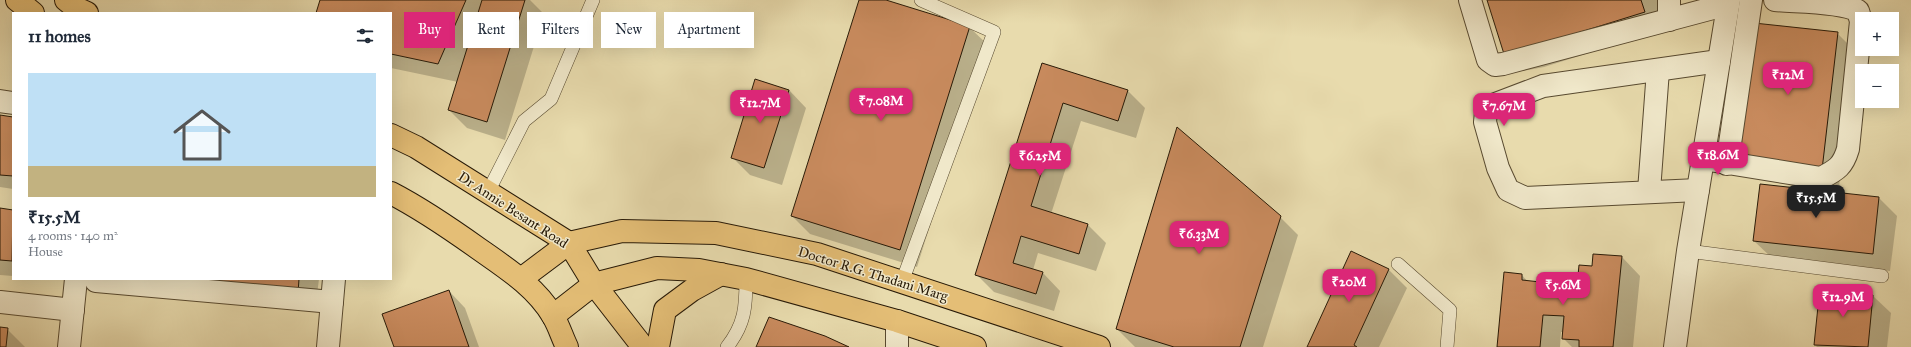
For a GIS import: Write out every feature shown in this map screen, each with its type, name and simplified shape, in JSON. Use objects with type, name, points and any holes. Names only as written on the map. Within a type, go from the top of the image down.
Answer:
[{"type":"main road","points":[[17,0],[32,12]]},
{"type":"main road","points":[[66,0],[76,8],[85,12]]},
{"type":"main road","name":"Dr Annie Besant Road","points":[[392,135],[416,147],[569,243],[594,284],[643,347]]},
{"type":"main road","points":[[392,194],[410,203],[450,229],[521,279],[553,316],[567,347]]},
{"type":"main road","name":"Doctor R.G. Thadani Marg","points":[[569,243],[622,230],[716,233],[818,254],[1099,347]]},
{"type":"main road","points":[[521,279],[569,243]]},
{"type":"main road","points":[[553,316],[594,284],[657,268],[699,270],[746,279],[897,321],[975,347]]},
{"type":"main road","points":[[658,347],[665,310],[692,290],[721,274]]},
{"type":"street","points":[[1470,0],[1488,60],[1495,64],[1503,64],[1669,10],[1728,2],[1704,159],[1688,251],[1675,347]]},
{"type":"street","points":[[1727,164],[1751,0]]},
{"type":"street","points":[[1704,159],[1727,164],[1821,178],[1833,172],[1844,163],[1848,149],[1860,21],[1858,11],[1852,7],[1841,5],[1775,0]]},
{"type":"street","points":[[1698,190],[1649,191],[1525,198],[1508,190],[1498,168],[1485,122],[1486,112],[1493,105],[1543,86],[1719,61]]},
{"type":"street","points":[[1649,191],[1658,70]]},
{"type":"street","points":[[0,101],[12,103]]},
{"type":"street","points":[[69,347],[73,310],[86,280],[332,302]]},
{"type":"street","points":[[328,347],[334,280]]},
{"type":"street","points":[[0,302],[73,310]]},
{"type":"street","points":[[897,321],[897,347]]},
{"type":"lane","points":[[488,192],[524,121],[551,99],[593,0]]},
{"type":"lane","points":[[902,282],[994,32],[921,0]]},
{"type":"lane","points":[[1688,251],[1882,276]]},
{"type":"lane","points":[[1398,264],[1450,310],[1447,347]]},
{"type":"lane","points":[[727,347],[742,325],[745,305],[746,279]]},
{"type":"building","points":[[320,0],[466,0],[455,25],[455,12],[404,12],[404,48],[445,48],[438,64],[392,54],[392,12],[316,12]]},
{"type":"building","points":[[482,0],[525,0],[519,19],[519,12],[478,12]]},
{"type":"building","points":[[859,0],[886,0],[970,26],[900,250],[791,216]]},
{"type":"building","points":[[1487,0],[1641,0],[1645,12],[1526,49],[1504,54]]},
{"type":"building","points":[[1754,23],[1838,32],[1822,170],[1738,160]]},
{"type":"building","points":[[467,48],[510,48],[487,122],[448,110]]},
{"type":"building","points":[[1042,63],[1128,90],[1118,121],[1063,103],[1031,206],[1088,224],[1079,254],[1021,236],[1013,263],[1043,272],[1036,294],[975,275]]},
{"type":"building","points":[[755,79],[789,90],[764,168],[731,158]]},
{"type":"building","points":[[0,115],[12,117],[12,176],[0,175]]},
{"type":"building","points":[[1177,127],[1281,216],[1240,347],[1174,347],[1116,329]]},
{"type":"building","points":[[1760,184],[1879,197],[1873,254],[1753,241]]},
{"type":"building","points":[[0,208],[12,210],[12,261],[0,260]]},
{"type":"building","points":[[1351,251],[1389,269],[1354,345],[1357,347],[1307,347]]},
{"type":"building","points":[[1593,254],[1622,256],[1613,347],[1579,347],[1579,340],[1562,339],[1564,316],[1543,315],[1540,347],[1497,347],[1504,272],[1522,274],[1522,280],[1577,286],[1579,265],[1592,266]]},
{"type":"building","points":[[144,280],[299,280],[298,293]]},
{"type":"building","points":[[1820,287],[1873,295],[1868,347],[1814,345]]},
{"type":"building","points":[[449,290],[469,347],[394,347],[382,314]]},
{"type":"building","points":[[769,317],[825,336],[849,347],[756,347]]},
{"type":"building","points":[[0,327],[8,328],[6,347],[0,347]]}]
